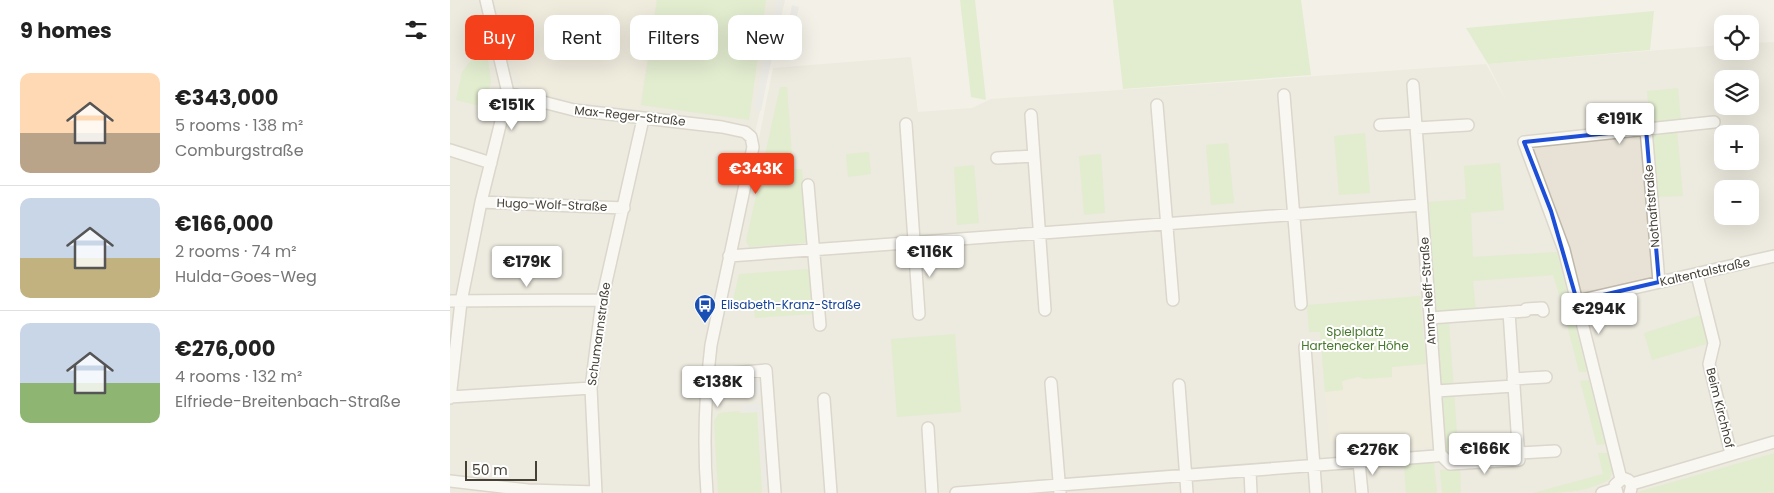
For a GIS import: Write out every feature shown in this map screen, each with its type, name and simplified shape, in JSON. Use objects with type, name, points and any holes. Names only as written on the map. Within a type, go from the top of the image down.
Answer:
[{"type":"street","points":[[486,0],[508,93],[455,302],[450,397],[591,388]]},
{"type":"street","name":"Anna-Neff-Straße","points":[[1413,85],[1440,454]]},
{"type":"street","name":"Max-Reger-Straße","points":[[508,93],[574,110],[643,119],[722,126],[745,132],[751,137],[753,147],[729,256]]},
{"type":"street","points":[[1284,95],[1301,304]]},
{"type":"street","points":[[1157,105],[1173,300]]},
{"type":"street","points":[[1031,115],[1045,310]]},
{"type":"street","name":"Schumannstraße","points":[[596,493],[591,388],[602,300],[643,119]]},
{"type":"street","points":[[1623,488],[1577,301],[1551,211],[1524,142],[1714,122]]},
{"type":"street","points":[[906,124],[919,314]]},
{"type":"street","points":[[1380,125],[1468,125]]},
{"type":"street","name":"Nothaftstraße","points":[[1646,129],[1659,282]]},
{"type":"street","points":[[450,150],[491,163]]},
{"type":"street","points":[[996,158],[1034,156]]},
{"type":"street","points":[[808,185],[820,326]]},
{"type":"street","name":"Hugo-Wolf-Straße","points":[[481,202],[624,208]]},
{"type":"street","points":[[707,493],[704,448],[707,375],[711,345],[729,256],[1422,205]]},
{"type":"street","name":"Kaltentalstraße","points":[[1577,301],[1774,256]]},
{"type":"street","name":"Beim Kirchhof","points":[[1697,275],[1714,343],[1709,364],[1732,454]]},
{"type":"street","points":[[455,302],[602,300]]},
{"type":"street","points":[[1430,318],[1509,312],[1535,308],[1542,308],[1543,310]]},
{"type":"street","points":[[956,493],[1060,489],[1186,476],[1436,456],[1440,454],[1450,464],[1519,460],[1509,312]]},
{"type":"street","points":[[1305,347],[1316,493]]},
{"type":"street","points":[[707,375],[766,370],[775,493]]},
{"type":"street","points":[[1436,392],[1546,377]]},
{"type":"street","points":[[1051,383],[1060,489]]},
{"type":"street","points":[[1179,384],[1187,493]]},
{"type":"street","points":[[824,398],[832,493]]},
{"type":"street","points":[[928,428],[932,493]]},
{"type":"street","points":[[1602,493],[1774,442]]},
{"type":"street","points":[[1518,453],[1555,450]]},
{"type":"street","points":[[1359,462],[1362,493]]},
{"type":"street","points":[[1250,471],[1251,493]]},
{"type":"street","points":[[450,480],[528,490],[596,493]]},
{"type":"highlighted area","points":[[1646,129],[1659,282],[1577,301],[1551,211],[1524,142]]},
{"type":"shaded area","points":[[450,0],[785,0],[782,15],[728,15],[728,60],[771,60],[713,319],[705,493],[450,493]]},
{"type":"shaded area","points":[[494,0],[656,0],[654,15],[630,15],[630,60],[647,60],[639,109],[576,101],[546,94],[523,84],[514,71],[511,60],[534,60],[534,15],[498,15]]},
{"type":"shaded area","points":[[777,0],[783,0],[780,15],[774,15]]},
{"type":"shaded area","points":[[792,5],[799,7],[797,15],[790,15]]},
{"type":"shaded area","points":[[1774,42],[1774,453],[1638,493],[714,493],[710,413],[716,342],[773,68],[911,57],[918,112],[972,108],[991,99],[1486,64],[1508,104],[1488,64],[1714,46],[1714,60],[1759,60],[1759,43]]},
{"type":"shaded area","points":[[764,60],[771,60],[761,111],[754,109]]},
{"type":"shaded area","points":[[1426,364],[1434,447],[1401,449],[1394,443],[1375,444],[1370,439],[1329,442],[1325,392],[1343,390],[1342,381],[1358,377],[1392,377],[1391,367]]},
{"type":"shaded area","points":[[763,380],[764,395],[749,396],[748,381]]},
{"type":"shaded area","points":[[765,403],[771,486],[764,486],[759,412],[742,413],[741,405]]},
{"type":"green space","points":[[657,0],[766,0],[764,15],[728,15],[728,60],[758,60],[749,120],[641,105],[648,60],[718,60],[718,15],[655,15]]},
{"type":"green space","points":[[960,0],[975,0],[986,100],[971,97]]},
{"type":"green space","points":[[1113,0],[1301,0],[1311,75],[1123,89]]},
{"type":"green space","points":[[1654,11],[1650,50],[1488,64],[1466,28]]},
{"type":"green space","points":[[471,60],[488,60],[491,82],[484,107],[456,100],[462,72]]},
{"type":"green space","points":[[780,87],[787,87],[793,169],[802,169],[807,243],[749,247],[746,241]]},
{"type":"green space","points":[[1678,88],[1681,121],[1650,124],[1647,91]]},
{"type":"green space","points":[[1677,130],[1683,196],[1657,197],[1651,134]]},
{"type":"green space","points":[[1365,133],[1370,193],[1339,195],[1334,136]]},
{"type":"green space","points":[[1228,143],[1234,203],[1211,205],[1206,145]]},
{"type":"green space","points":[[869,152],[871,174],[848,177],[846,154]]},
{"type":"green space","points":[[1101,154],[1105,213],[1084,215],[1079,156]]},
{"type":"green space","points":[[1500,163],[1504,210],[1471,213],[1473,257],[1557,252],[1570,304],[1562,304],[1553,275],[1473,281],[1476,311],[1439,314],[1436,311],[1429,202],[1466,199],[1464,166]]},
{"type":"green space","points":[[974,165],[979,223],[957,225],[954,167]]},
{"type":"green space","points":[[809,269],[813,314],[755,318],[754,308],[731,309],[739,274]]},
{"type":"green space","name":"Spielplatz Hartenecker Höhe","points":[[1420,296],[1426,364],[1392,367],[1392,377],[1364,379],[1358,377],[1342,381],[1343,390],[1325,392],[1320,332],[1309,332],[1307,305]]},
{"type":"green space","points":[[1564,313],[1572,313],[1587,372],[1579,372]]},
{"type":"green space","points":[[1701,315],[1710,343],[1652,360],[1644,333]]},
{"type":"green space","points":[[1441,323],[1449,323],[1459,460],[1453,460],[1447,456],[1437,328]]},
{"type":"green space","points":[[955,334],[961,412],[897,417],[891,339]]},
{"type":"green space","points":[[1589,380],[1605,444],[1597,445],[1580,381]]},
{"type":"green space","points":[[739,411],[740,413],[757,412],[762,493],[718,493],[714,421],[719,413]]},
{"type":"green space","points":[[1598,453],[1608,453],[1612,472],[1610,479],[1583,490],[1533,493],[1603,474]]},
{"type":"green space","points":[[1774,453],[1774,493],[1638,493],[1638,492]]},
{"type":"green space","points":[[1434,463],[1437,493],[1406,493],[1404,464]]},
{"type":"green space","points":[[1460,469],[1461,493],[1442,493],[1440,470]]},
{"type":"place","name":"Elisabeth-Kranz-Straße","points":[[705,324]]}]
